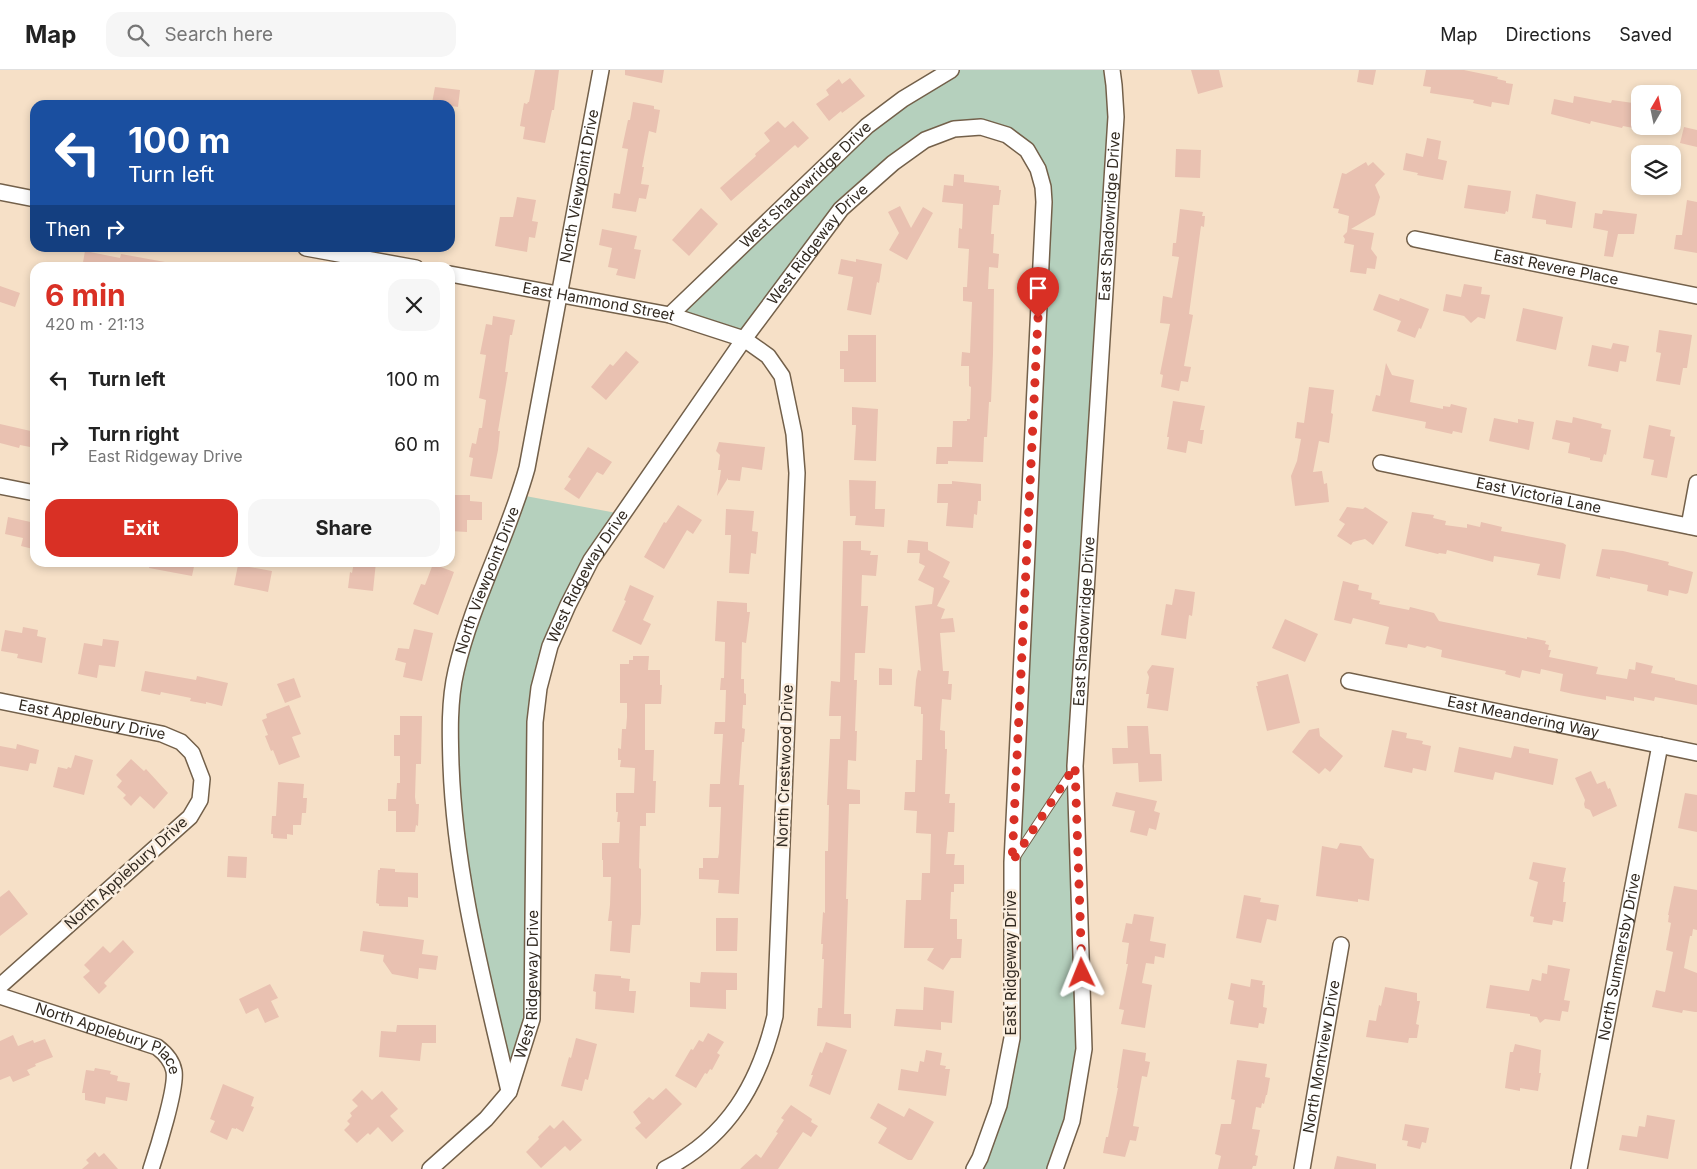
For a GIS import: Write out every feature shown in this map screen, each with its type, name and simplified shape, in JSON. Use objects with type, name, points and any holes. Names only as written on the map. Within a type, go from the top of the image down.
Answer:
[{"type":"street","name":"North Viewpoint Drive","points":[[509,1092],[468,914],[461,869],[455,824],[452,778],[450,740],[452,707],[456,672],[468,627],[512,518],[524,477],[601,70]]},
{"type":"street","name":"West Shadowridge Drive","points":[[670,315],[867,126],[903,99],[951,70]]},
{"type":"street","name":"East Shadowridge Drive","points":[[1055,1169],[1072,1121],[1084,1048],[1075,766],[1116,117],[1112,70]]},
{"type":"street","name":"West Ridgeway Drive","points":[[430,1169],[486,1119],[509,1092],[532,1019],[535,722],[539,688],[550,646],[591,560],[744,339],[841,209],[894,163],[925,140],[954,129],[981,127],[1007,135]]},
{"type":"street","name":"East Ridgeway Drive","points":[[974,1169],[980,1158],[999,1105],[1012,1038],[1012,862],[1044,202],[1043,187],[1038,169],[1026,150],[1007,135]]},
{"type":"street","points":[[0,192],[30,198]]},
{"type":"street","name":"East Revere Place","points":[[1415,239],[1697,296]]},
{"type":"street","points":[[316,252],[339,261]]},
{"type":"street","name":"East Hammond Street","points":[[455,275],[670,315],[744,339]]},
{"type":"street","name":"North Crestwood Drive","points":[[665,1169],[701,1147],[736,1109],[760,1064],[768,1044],[775,1016],[796,455],[791,412],[782,376],[768,356],[744,339]]},
{"type":"street","name":"East Victoria Lane","points":[[1380,464],[1693,527]]},
{"type":"street","points":[[1693,527],[1697,483]]},
{"type":"street","points":[[0,486],[30,492]]},
{"type":"street","name":"East Meandering Way","points":[[1349,682],[1697,753]]},
{"type":"street","name":"East Applebury Drive","points":[[0,701],[162,734],[181,742]]},
{"type":"street","name":"North Applebury Drive","points":[[0,986],[190,817],[200,800],[202,779],[192,753],[181,742]]},
{"type":"street","name":"North Summersby Drive","points":[[1579,1169],[1660,745]]},
{"type":"street","name":"North Montview Drive","points":[[1302,1169],[1341,945]]},
{"type":"street","name":"North Applebury Place","points":[[0,996],[157,1047],[167,1055],[174,1072],[173,1090],[151,1169]]},
{"type":"lane","points":[[1012,862],[1075,766]]},
{"type":"green space","points":[[951,70],[1112,70],[1075,766],[1084,1049],[1055,1169],[974,1169],[1012,1038],[1044,202],[1027,150],[981,127],[925,140],[841,209],[744,339],[670,315],[867,126]]},
{"type":"green space","points":[[520,495],[622,514],[591,560],[539,688],[532,1019],[509,1092],[461,869],[456,673]]},
{"type":"building","points":[[535,70],[559,70],[554,110],[552,110],[545,143],[523,139],[525,127],[520,126],[524,103],[527,104],[529,102]]},
{"type":"building","points":[[625,70],[664,70],[662,83],[625,75]]},
{"type":"building","points":[[1191,70],[1219,70],[1223,87],[1198,94]]},
{"type":"building","points":[[1359,70],[1376,70],[1373,85],[1357,82]]},
{"type":"building","points":[[1426,70],[1464,70],[1498,77],[1497,79],[1513,84],[1509,105],[1492,102],[1491,107],[1473,103],[1474,100],[1430,93],[1431,87],[1423,86]]},
{"type":"building","points":[[850,78],[865,96],[829,121],[816,104],[829,95],[826,90],[839,79],[842,84]]},
{"type":"building","points":[[435,87],[460,90],[458,107],[455,107],[455,100],[433,100]]},
{"type":"building","points":[[1574,96],[1611,103],[1612,100],[1631,103],[1631,128],[1623,126],[1622,128],[1591,121],[1590,124],[1551,114],[1554,99],[1573,103]]},
{"type":"building","points":[[633,102],[654,106],[654,109],[660,110],[656,133],[649,131],[642,167],[644,167],[641,184],[649,185],[646,199],[639,198],[636,212],[612,208],[614,193],[620,194],[628,149],[622,148]]},
{"type":"building","points":[[778,121],[785,128],[793,121],[809,138],[798,148],[795,145],[731,201],[720,188],[770,141],[764,133]]},
{"type":"building","points":[[1684,127],[1697,130],[1697,147],[1680,143]]},
{"type":"building","points":[[1427,138],[1441,141],[1438,159],[1447,161],[1443,180],[1403,170],[1406,153],[1423,157]]},
{"type":"building","points":[[1176,149],[1201,150],[1200,178],[1175,177]]},
{"type":"building","points":[[1366,162],[1368,166],[1373,162],[1385,174],[1375,185],[1380,197],[1375,215],[1351,229],[1374,233],[1371,249],[1377,257],[1375,269],[1367,268],[1366,274],[1350,272],[1354,245],[1344,243],[1345,239],[1343,236],[1347,232],[1349,216],[1338,213],[1339,209],[1333,208],[1342,173],[1346,174]]},
{"type":"building","points":[[954,174],[964,175],[964,182],[999,186],[999,190],[1001,190],[999,205],[993,205],[991,234],[994,234],[993,253],[999,254],[998,268],[989,267],[988,289],[994,289],[991,402],[989,402],[987,437],[984,437],[983,462],[948,461],[948,464],[936,464],[937,447],[952,447],[953,421],[967,421],[967,419],[970,419],[971,387],[969,386],[969,366],[961,366],[962,352],[970,353],[972,302],[963,301],[963,287],[967,287],[969,249],[958,248],[959,228],[962,229],[963,204],[942,202],[944,185],[953,186]]},
{"type":"building","points":[[1468,185],[1511,191],[1508,212],[1506,211],[1505,214],[1464,208]]},
{"type":"building","points":[[1536,194],[1576,202],[1572,228],[1546,224],[1546,220],[1532,218]]},
{"type":"building","points":[[517,197],[536,200],[532,221],[538,222],[535,238],[529,237],[527,252],[495,246],[500,217],[513,217]]},
{"type":"building","points":[[1687,200],[1697,202],[1697,253],[1674,249],[1676,235],[1682,235]]},
{"type":"building","points":[[900,206],[911,228],[923,207],[933,213],[907,260],[889,250],[899,233],[888,212]]},
{"type":"building","points":[[701,208],[718,224],[689,256],[672,240]]},
{"type":"building","points":[[1180,209],[1203,212],[1202,216],[1205,216],[1204,227],[1201,226],[1189,314],[1193,315],[1184,366],[1191,367],[1188,382],[1181,381],[1179,391],[1161,387],[1163,375],[1160,374],[1170,324],[1160,323],[1163,296],[1172,298],[1179,257],[1172,256],[1173,243],[1176,243]]},
{"type":"building","points":[[1603,210],[1637,214],[1634,234],[1618,234],[1613,257],[1604,256],[1608,231],[1593,228],[1595,213],[1602,214]]},
{"type":"building","points":[[602,229],[637,236],[634,249],[641,250],[635,279],[616,275],[618,269],[608,267],[612,248],[599,245]]},
{"type":"building","points":[[85,252],[90,252],[120,258],[121,254],[165,262],[83,262]]},
{"type":"building","points":[[841,259],[856,262],[856,259],[882,264],[871,315],[847,310],[853,277],[838,274]]},
{"type":"building","points":[[1464,284],[1482,287],[1481,294],[1490,295],[1485,319],[1478,317],[1471,323],[1464,316],[1443,311],[1446,294],[1461,297]]},
{"type":"building","points":[[0,286],[20,293],[15,307],[0,302]]},
{"type":"building","points":[[1379,294],[1399,301],[1400,298],[1429,309],[1415,338],[1397,331],[1401,321],[1373,310]]},
{"type":"building","points":[[1523,308],[1563,317],[1556,350],[1516,341]]},
{"type":"building","points":[[493,316],[515,320],[512,335],[510,335],[505,372],[508,372],[498,431],[500,431],[498,450],[492,479],[470,476],[473,458],[469,457],[472,443],[476,444],[479,428],[482,428],[486,400],[479,398],[486,355],[480,354],[486,324],[492,325]]},
{"type":"building","points":[[1659,330],[1692,335],[1687,368],[1683,368],[1680,385],[1656,381],[1661,353],[1656,352]]},
{"type":"building","points":[[848,335],[876,335],[876,382],[844,382],[844,369],[840,369],[840,351],[848,351]]},
{"type":"building","points":[[1613,343],[1629,346],[1626,362],[1620,361],[1618,372],[1588,366],[1592,345],[1611,349]]},
{"type":"building","points":[[626,351],[639,362],[606,400],[591,387],[610,364],[613,366]]},
{"type":"building","points":[[1386,363],[1392,375],[1414,380],[1410,402],[1443,409],[1443,406],[1450,407],[1451,404],[1467,408],[1462,433],[1453,431],[1452,434],[1425,428],[1426,422],[1372,411],[1376,395],[1380,396]]},
{"type":"building","points":[[1309,387],[1334,390],[1329,443],[1319,441],[1313,472],[1322,471],[1324,484],[1327,483],[1329,502],[1295,506],[1291,476],[1297,461],[1301,439],[1295,438],[1297,422],[1304,423]]},
{"type":"building","points":[[1173,401],[1205,406],[1200,430],[1204,430],[1202,444],[1188,441],[1186,453],[1167,449]]},
{"type":"building","points":[[852,407],[878,409],[876,461],[854,460],[856,425],[852,425]]},
{"type":"building","points":[[1573,417],[1602,424],[1601,428],[1611,430],[1606,455],[1604,454],[1602,462],[1568,453],[1570,443],[1552,439],[1556,420],[1572,423]]},
{"type":"building","points":[[1494,418],[1518,423],[1518,419],[1534,422],[1529,450],[1489,441]]},
{"type":"building","points":[[0,424],[30,431],[30,447],[20,445],[19,448],[0,443]]},
{"type":"building","points":[[1649,425],[1671,430],[1670,436],[1675,437],[1667,478],[1651,475],[1654,460],[1643,458]]},
{"type":"building","points":[[719,442],[765,447],[762,470],[742,467],[740,481],[728,480],[728,478],[717,496],[721,470],[718,470],[720,455],[716,451]]},
{"type":"building","points":[[588,447],[612,462],[603,475],[597,472],[579,499],[564,489],[571,479],[568,477]]},
{"type":"building","points":[[849,480],[876,481],[875,509],[885,509],[884,527],[855,525],[856,516],[850,516]]},
{"type":"building","points":[[952,481],[981,484],[981,501],[978,501],[977,515],[974,514],[973,528],[946,526],[948,503],[937,503],[938,484],[952,484]]},
{"type":"building","points":[[455,495],[470,495],[470,501],[482,502],[482,520],[467,520],[467,532],[455,531]]},
{"type":"building","points":[[678,505],[702,520],[693,534],[687,530],[664,569],[644,557],[664,522],[666,523]]},
{"type":"building","points":[[1347,507],[1363,509],[1365,507],[1388,522],[1373,545],[1365,539],[1353,542],[1351,545],[1337,536],[1345,524],[1339,520]]},
{"type":"building","points":[[726,509],[754,511],[752,531],[758,532],[756,554],[751,553],[749,574],[729,573],[731,535],[725,535]]},
{"type":"building","points":[[1412,512],[1434,515],[1433,518],[1446,521],[1445,525],[1467,528],[1467,524],[1480,527],[1481,522],[1502,527],[1501,531],[1563,543],[1566,545],[1560,579],[1537,575],[1540,564],[1494,556],[1493,562],[1447,550],[1446,554],[1438,554],[1405,546]]},
{"type":"building","points":[[8,517],[30,522],[30,548],[21,546],[23,538],[5,534]]},
{"type":"building","points":[[908,540],[928,542],[928,550],[950,562],[943,577],[950,581],[937,606],[945,609],[941,619],[953,618],[955,632],[940,633],[943,671],[949,671],[948,684],[952,684],[951,700],[942,699],[940,730],[945,731],[945,749],[947,749],[945,794],[950,794],[949,803],[955,803],[954,832],[948,832],[946,854],[955,854],[954,865],[964,865],[964,884],[954,884],[954,892],[951,892],[950,919],[957,919],[957,939],[962,939],[961,958],[951,958],[943,970],[927,960],[934,948],[904,948],[906,900],[921,900],[922,873],[930,873],[931,834],[916,833],[917,811],[904,810],[905,792],[915,792],[916,760],[922,760],[923,714],[921,714],[921,707],[914,706],[918,670],[921,671],[915,606],[932,604],[934,588],[918,580],[925,566],[919,563],[920,553],[907,553]]},
{"type":"building","points":[[843,541],[861,541],[861,550],[871,551],[870,555],[878,555],[876,576],[862,575],[861,606],[868,606],[865,653],[855,653],[854,680],[857,680],[856,761],[848,760],[847,789],[860,790],[860,804],[849,804],[844,1014],[851,1014],[851,1028],[817,1026],[818,1008],[822,1008],[824,959],[822,959],[823,944],[821,944],[823,912],[825,913],[825,851],[828,851],[829,805],[827,805],[830,739],[840,739],[841,716],[829,716],[831,681],[840,682]]},
{"type":"building","points":[[1602,549],[1623,551],[1669,562],[1668,565],[1693,572],[1688,593],[1669,590],[1668,596],[1647,591],[1648,585],[1596,576]]},
{"type":"building","points":[[149,567],[194,567],[192,576]]},
{"type":"building","points":[[238,567],[272,571],[268,592],[234,585]]},
{"type":"building","points":[[353,567],[375,567],[373,591],[348,588],[350,572],[352,573]]},
{"type":"building","points":[[432,567],[441,567],[454,572],[438,615],[413,604],[421,584],[425,585]]},
{"type":"building","points":[[1343,581],[1359,585],[1358,590],[1372,593],[1371,599],[1380,601],[1379,604],[1409,610],[1410,607],[1434,613],[1439,621],[1527,639],[1527,637],[1546,641],[1545,644],[1549,645],[1548,650],[1551,650],[1549,657],[1598,667],[1596,674],[1627,679],[1629,669],[1635,670],[1636,662],[1653,666],[1651,673],[1697,685],[1697,705],[1655,697],[1654,701],[1634,697],[1634,701],[1606,696],[1606,700],[1573,694],[1560,691],[1563,674],[1541,669],[1540,674],[1522,670],[1520,678],[1505,674],[1506,671],[1441,657],[1442,650],[1427,646],[1425,648],[1408,644],[1407,648],[1385,644],[1389,627],[1353,618],[1351,624],[1334,620]]},
{"type":"building","points":[[630,585],[654,596],[643,620],[651,624],[641,645],[612,631],[626,601],[624,600]]},
{"type":"building","points":[[1175,589],[1195,592],[1192,616],[1189,615],[1186,639],[1161,635],[1166,604],[1172,605]]},
{"type":"building","points":[[717,601],[747,603],[747,612],[750,612],[746,643],[742,642],[741,679],[744,679],[746,705],[743,705],[742,728],[745,729],[744,742],[742,742],[739,785],[744,785],[739,894],[718,893],[719,880],[699,879],[699,868],[703,868],[703,858],[718,858],[719,853],[721,807],[709,807],[710,784],[720,784],[723,734],[714,734],[715,722],[725,722],[726,690],[720,690],[721,678],[724,678],[725,642],[715,641]]},
{"type":"building","points":[[1285,619],[1318,634],[1305,662],[1272,648]]},
{"type":"building","points":[[23,627],[38,630],[37,636],[46,638],[42,663],[17,658],[18,654],[1,651],[5,630],[22,633]]},
{"type":"building","points":[[414,629],[433,633],[422,681],[403,677],[406,663],[395,660],[398,648],[409,649]]},
{"type":"building","points":[[103,639],[119,641],[115,667],[99,665],[97,678],[78,674],[84,643],[102,646]]},
{"type":"building","points":[[633,656],[649,656],[648,670],[660,670],[660,685],[662,685],[661,704],[645,704],[645,750],[654,750],[653,781],[656,781],[655,813],[646,813],[646,826],[640,826],[641,914],[640,925],[632,925],[630,953],[610,951],[612,921],[608,921],[611,877],[603,877],[602,843],[619,843],[620,822],[617,822],[616,793],[634,793],[635,768],[620,767],[621,760],[618,760],[618,748],[621,749],[622,729],[626,729],[627,717],[627,703],[620,703],[620,664],[629,664],[629,660],[633,660]]},
{"type":"building","points":[[1152,665],[1174,668],[1168,711],[1147,708],[1149,694],[1146,694],[1149,677],[1147,672]]},
{"type":"building","points":[[879,668],[892,669],[892,685],[879,685]]},
{"type":"building","points":[[145,671],[196,680],[197,676],[228,683],[222,706],[190,701],[191,698],[161,692],[160,695],[141,691]]},
{"type":"building","points":[[1288,674],[1300,723],[1267,731],[1256,686],[1258,686],[1257,682]]},
{"type":"building","points":[[294,678],[301,697],[285,703],[277,684]]},
{"type":"building","points":[[289,705],[301,734],[292,737],[300,757],[279,765],[265,736],[268,735],[262,720],[267,718],[266,714]]},
{"type":"building","points":[[400,716],[422,716],[421,764],[416,764],[415,797],[416,804],[419,804],[418,826],[416,825],[415,832],[396,832],[396,811],[388,811],[388,799],[396,799],[397,783],[400,783],[400,756],[394,756],[394,735],[400,735]]},
{"type":"building","points":[[1127,726],[1148,726],[1150,754],[1161,754],[1162,781],[1139,782],[1138,763],[1113,764],[1112,748],[1128,748]]},
{"type":"building","points":[[1319,728],[1320,736],[1343,756],[1330,772],[1325,768],[1319,774],[1292,752],[1309,730]]},
{"type":"building","points":[[1392,730],[1407,733],[1406,738],[1423,741],[1422,744],[1431,746],[1426,771],[1413,768],[1412,773],[1384,767]]},
{"type":"building","points":[[17,744],[39,750],[36,764],[30,763],[28,771],[0,766],[0,746],[16,749]]},
{"type":"building","points":[[1514,746],[1529,749],[1529,753],[1558,759],[1553,785],[1495,772],[1493,780],[1454,772],[1459,747],[1511,758]]},
{"type":"building","points":[[75,755],[93,760],[84,795],[53,787],[58,767],[71,768]]},
{"type":"building","points":[[131,759],[144,771],[146,769],[168,793],[154,809],[140,796],[131,806],[123,798],[126,795],[117,787],[122,781],[116,775]]},
{"type":"building","points":[[1591,771],[1597,784],[1605,781],[1617,806],[1593,817],[1590,810],[1585,808],[1585,800],[1575,778]]},
{"type":"building","points":[[278,782],[304,784],[303,798],[307,798],[306,813],[302,813],[301,825],[293,825],[293,835],[287,834],[287,839],[273,838],[273,834],[271,834],[272,816],[276,816]]},
{"type":"building","points":[[1116,792],[1157,801],[1154,811],[1160,813],[1156,830],[1149,828],[1147,836],[1130,832],[1135,811],[1112,806]]},
{"type":"building","points":[[1685,793],[1697,795],[1697,832],[1678,828]]},
{"type":"building","points":[[1340,843],[1361,846],[1370,858],[1374,859],[1369,901],[1358,899],[1358,902],[1316,896],[1322,846],[1337,849]]},
{"type":"building","points":[[228,856],[247,857],[246,878],[227,877]]},
{"type":"building","points":[[1533,862],[1566,868],[1563,882],[1565,882],[1563,902],[1566,902],[1563,922],[1553,920],[1552,925],[1533,922],[1534,917],[1530,916],[1538,882],[1529,879]]},
{"type":"building","points":[[380,868],[395,869],[395,872],[418,873],[418,898],[408,897],[408,907],[379,906],[376,903],[378,870]]},
{"type":"building","points":[[1674,886],[1697,890],[1697,930],[1693,929],[1692,936],[1690,936],[1684,968],[1697,973],[1697,1012],[1683,1010],[1682,1013],[1652,1007],[1656,990],[1665,992],[1673,952],[1666,950],[1671,923],[1668,922],[1668,915]]},
{"type":"building","points":[[9,890],[28,914],[0,936],[0,897]]},
{"type":"building","points":[[1244,895],[1261,898],[1260,902],[1279,905],[1276,921],[1267,919],[1261,943],[1236,938]]},
{"type":"building","points":[[1134,914],[1154,917],[1150,941],[1166,944],[1164,958],[1155,956],[1154,964],[1146,963],[1142,983],[1152,985],[1145,1028],[1121,1024],[1124,1010],[1119,1009],[1128,964],[1126,964],[1129,943],[1122,942],[1126,923],[1132,924]]},
{"type":"building","points":[[716,918],[738,918],[737,951],[716,951]]},
{"type":"building","points":[[363,931],[424,940],[422,954],[438,956],[436,970],[419,968],[418,979],[392,974],[383,961],[384,955],[360,951]]},
{"type":"building","points":[[123,940],[134,952],[104,983],[107,986],[99,994],[83,977],[90,971],[84,965],[103,946],[110,953]]},
{"type":"building","points":[[1548,965],[1570,969],[1564,1000],[1570,1001],[1568,1012],[1562,1011],[1560,1021],[1545,1019],[1540,1023],[1537,1017],[1530,1016],[1530,1014],[1486,1008],[1490,985],[1529,991],[1532,979],[1541,981],[1542,973],[1547,974]]},
{"type":"building","points":[[701,972],[737,973],[737,990],[726,990],[726,1009],[690,1007],[690,982],[700,983]]},
{"type":"building","points":[[595,974],[621,976],[621,978],[630,979],[629,991],[636,991],[634,1013],[595,1009],[596,992],[593,991]]},
{"type":"building","points":[[1251,979],[1263,981],[1262,985],[1265,985],[1263,1007],[1267,1008],[1264,1024],[1259,1023],[1258,1028],[1230,1024],[1234,1001],[1228,999],[1231,983],[1250,987]]},
{"type":"building","points":[[270,984],[278,998],[271,1001],[279,1017],[265,1023],[258,1008],[246,1014],[239,999]]},
{"type":"building","points":[[924,987],[954,991],[952,1023],[941,1022],[941,1030],[894,1026],[896,1009],[923,1010]]},
{"type":"building","points":[[1385,987],[1417,993],[1417,1001],[1420,1001],[1416,1024],[1419,1025],[1417,1038],[1409,1038],[1408,1043],[1366,1037],[1369,1020],[1376,1021]]},
{"type":"building","points":[[397,1025],[436,1025],[436,1043],[422,1043],[420,1061],[379,1057],[381,1031],[396,1032]]},
{"type":"building","points":[[708,1033],[724,1042],[717,1053],[720,1055],[712,1070],[710,1069],[707,1074],[705,1073],[696,1088],[675,1076],[691,1049],[693,1050],[699,1040],[703,1042]]},
{"type":"building","points":[[13,1035],[18,1046],[33,1040],[34,1043],[45,1039],[53,1057],[35,1064],[36,1066],[27,1070],[30,1075],[13,1082],[10,1076],[0,1080],[0,1041]]},
{"type":"building","points":[[576,1038],[597,1044],[588,1080],[585,1079],[582,1091],[561,1086]]},
{"type":"building","points":[[826,1042],[847,1050],[830,1095],[809,1086],[813,1075],[811,1075]]},
{"type":"building","points":[[1515,1044],[1541,1050],[1539,1073],[1541,1073],[1538,1091],[1520,1088],[1520,1091],[1505,1088],[1510,1052],[1513,1052]]},
{"type":"building","points":[[1123,1049],[1146,1053],[1145,1061],[1150,1062],[1147,1077],[1142,1076],[1133,1126],[1139,1127],[1136,1141],[1130,1140],[1125,1157],[1103,1153],[1118,1088]]},
{"type":"building","points":[[926,1050],[942,1053],[940,1065],[946,1066],[945,1069],[950,1069],[946,1096],[898,1090],[901,1069],[918,1072],[920,1061],[924,1062]]},
{"type":"building","points":[[1237,1060],[1267,1064],[1265,1077],[1270,1078],[1267,1095],[1261,1108],[1256,1107],[1252,1129],[1260,1130],[1255,1155],[1258,1156],[1256,1166],[1253,1166],[1252,1169],[1218,1169],[1221,1156],[1215,1154],[1221,1124],[1231,1124],[1235,1100],[1231,1099]]},
{"type":"building","points":[[95,1068],[111,1071],[110,1074],[118,1076],[117,1081],[130,1083],[127,1101],[106,1097],[105,1104],[85,1100],[85,1093],[82,1093],[86,1070],[94,1071]]},
{"type":"building","points":[[223,1084],[254,1097],[251,1106],[254,1107],[243,1132],[232,1128],[227,1140],[210,1132],[215,1121],[210,1119]]},
{"type":"building","points":[[666,1088],[682,1104],[646,1139],[635,1128],[641,1123],[633,1112],[649,1097],[653,1100]]},
{"type":"building","points":[[362,1090],[372,1100],[382,1091],[398,1109],[390,1116],[404,1131],[392,1142],[378,1127],[370,1135],[368,1133],[357,1143],[344,1130],[350,1124],[347,1121],[352,1116],[350,1113],[358,1106],[352,1100]]},
{"type":"building","points":[[878,1103],[904,1117],[909,1108],[934,1122],[912,1160],[908,1160],[878,1143],[887,1128],[870,1118]]},
{"type":"building","points":[[791,1105],[812,1119],[811,1122],[818,1126],[811,1137],[803,1132],[778,1169],[740,1169],[756,1154],[761,1158],[778,1133],[776,1132],[784,1120],[781,1118]]},
{"type":"building","points":[[1647,1115],[1675,1120],[1668,1159],[1619,1150],[1622,1135],[1637,1137],[1639,1126],[1645,1127]]},
{"type":"building","points":[[563,1120],[582,1140],[570,1151],[565,1146],[541,1168],[526,1152],[550,1125],[554,1129]]},
{"type":"building","points":[[1405,1124],[1429,1128],[1426,1143],[1422,1142],[1420,1149],[1407,1146],[1408,1141],[1402,1140]]},
{"type":"building","points":[[95,1152],[99,1157],[104,1153],[118,1169],[82,1169],[89,1163],[86,1160]]},
{"type":"building","points":[[1337,1156],[1376,1164],[1376,1169],[1334,1169]]},
{"type":"route","points":[[1038,318],[1012,862],[1075,766],[1082,973]]}]
